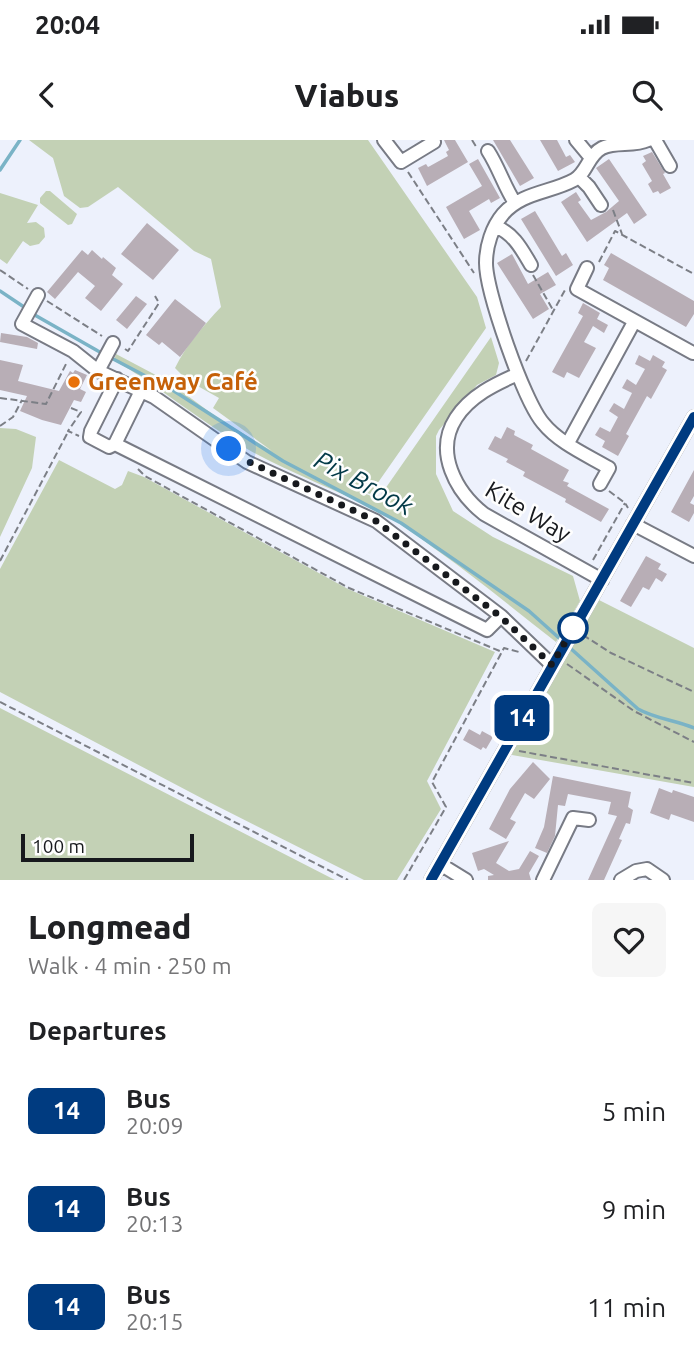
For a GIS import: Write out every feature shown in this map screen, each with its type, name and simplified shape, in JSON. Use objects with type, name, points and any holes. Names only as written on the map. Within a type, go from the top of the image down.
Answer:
[{"type":"street","points":[[384,140],[401,162],[434,142]]},
{"type":"street","points":[[576,140],[591,158]]},
{"type":"street","points":[[600,484],[608,468],[552,433],[539,418],[518,374],[489,283],[486,270],[487,252],[495,226],[515,204],[530,195],[579,177],[591,158],[604,147],[630,145],[648,140]]},
{"type":"street","points":[[655,140],[670,166]]},
{"type":"street","points":[[488,151],[515,204]]},
{"type":"street","points":[[579,177],[601,205]]},
{"type":"street","points":[[495,226],[515,239],[531,265]]},
{"type":"street","points":[[587,268],[577,289],[694,353]]},
{"type":"street","points":[[38,295],[22,324],[73,351],[97,371],[154,397],[247,461],[376,521],[556,659]]},
{"type":"street","points":[[568,443],[634,322]]},
{"type":"street","points":[[97,371],[113,343]]},
{"type":"street","name":"Kite Way","points":[[518,374],[478,395],[456,418],[448,453],[453,480],[471,504],[484,514],[602,580]]},
{"type":"street","points":[[117,379],[90,438],[109,447],[114,444],[141,391]]},
{"type":"street","points":[[431,880],[694,417]]},
{"type":"street","points":[[114,444],[487,630],[501,617]]},
{"type":"street","points":[[633,524],[694,556]]},
{"type":"street","points":[[542,880],[573,818],[589,820]]},
{"type":"street","points":[[439,864],[466,880]]},
{"type":"street","points":[[621,880],[636,871],[647,869],[663,880]]},
{"type":"path","points":[[401,162],[474,272],[489,283]]},
{"type":"path","points":[[601,205],[612,206],[622,235]]},
{"type":"path","points":[[587,268],[595,270],[615,231],[694,274]]},
{"type":"path","points":[[531,265],[534,278],[554,310]]},
{"type":"path","points":[[0,270],[128,351],[159,303],[155,296]]},
{"type":"path","points":[[518,374],[564,290],[577,289]]},
{"type":"path","points":[[0,398],[46,404],[73,351]]},
{"type":"path","points":[[0,426],[13,417],[23,400]]},
{"type":"path","points":[[0,561],[80,412],[71,408]]},
{"type":"path","points":[[68,431],[89,440]]},
{"type":"path","points":[[137,469],[217,517],[349,587],[502,652]]},
{"type":"path","points":[[600,484],[625,503],[628,509]]},
{"type":"path","points":[[586,571],[625,503]]},
{"type":"path","points":[[572,631],[611,653],[694,692]]},
{"type":"path","points":[[404,880],[446,807],[432,782],[502,652],[505,648],[527,653]]},
{"type":"path","points":[[556,659],[589,678],[634,711],[694,742]]},
{"type":"path","points":[[0,702],[348,880]]},
{"type":"path","points":[[505,748],[694,783]]},
{"type":"green space","points":[[29,140],[368,140],[477,297],[486,328],[370,494],[345,485],[378,499],[491,337],[499,363],[496,375],[477,385],[439,430],[436,436],[436,474],[453,511],[493,537],[573,576],[580,601],[556,642],[406,528],[357,501],[242,446],[114,360],[116,354],[169,382],[219,419],[272,451],[213,408],[219,398],[187,380],[175,368],[190,343],[221,307],[211,259],[194,251],[118,187],[88,207],[80,208],[64,196],[53,158]]},
{"type":"green space","points":[[46,191],[50,191],[77,214],[72,224],[68,225],[40,203],[40,198]]},
{"type":"green space","points":[[0,193],[38,205],[27,223],[36,222],[44,228],[45,237],[39,244],[30,246],[23,241],[7,264],[0,259]]},
{"type":"green space","points":[[0,428],[16,429],[36,437],[32,468],[0,537]]},
{"type":"green space","points":[[59,460],[115,489],[122,485],[128,471],[144,477],[348,589],[495,652],[427,781],[441,809],[397,880],[364,880],[0,692],[0,569]]},
{"type":"green space","points":[[599,600],[694,648],[694,787],[512,755],[513,746]]},
{"type":"green space","points":[[0,708],[335,880],[0,880]]},
{"type":"building","points":[[444,140],[455,140],[468,162],[427,186],[418,168],[426,164],[428,167],[448,156],[446,152],[449,150]]},
{"type":"building","points":[[493,140],[510,140],[534,178],[520,186]]},
{"type":"building","points":[[540,140],[557,140],[566,157],[570,155],[575,162],[558,171]]},
{"type":"building","points":[[652,152],[671,188],[660,194],[658,191],[653,193],[648,184],[652,181],[642,164],[646,161],[643,156]]},
{"type":"building","points":[[478,159],[500,198],[491,203],[489,199],[469,211],[480,230],[464,239],[446,207],[482,186],[469,164]]},
{"type":"building","points":[[609,159],[647,215],[634,224],[627,213],[587,242],[561,202],[576,192],[581,200],[578,202],[591,220],[619,201],[596,168]]},
{"type":"building","points":[[535,211],[562,256],[566,253],[573,265],[556,276],[521,219]]},
{"type":"building","points":[[147,223],[179,250],[153,280],[121,254]]},
{"type":"building","points":[[82,250],[88,255],[92,250],[102,259],[103,257],[116,268],[112,275],[123,284],[101,311],[85,298],[95,286],[78,272],[55,299],[47,292]]},
{"type":"building","points":[[611,253],[694,301],[694,314],[686,327],[603,280],[609,268],[604,265]]},
{"type":"building","points":[[512,254],[528,284],[548,272],[556,285],[540,294],[549,309],[533,319],[497,263]]},
{"type":"building","points":[[136,296],[147,304],[127,329],[116,320]]},
{"type":"building","points":[[175,299],[206,323],[180,357],[162,342],[159,345],[146,335]]},
{"type":"building","points":[[583,303],[600,313],[597,319],[608,325],[604,333],[593,326],[584,342],[596,348],[579,378],[567,372],[564,378],[552,372],[583,316],[578,313]]},
{"type":"building","points":[[1,333],[27,337],[38,343],[37,349],[0,342]]},
{"type":"building","points":[[639,355],[650,361],[653,355],[665,362],[662,367],[667,370],[651,399],[647,396],[626,434],[629,436],[618,456],[602,447],[605,441],[595,435],[600,427],[610,432],[618,417],[609,411],[614,403],[624,409],[632,393],[622,388],[627,379],[636,385],[645,369],[635,364]]},
{"type":"building","points":[[0,360],[23,365],[18,381],[59,391],[70,371],[73,373],[75,370],[87,375],[80,389],[86,392],[81,402],[74,400],[61,425],[42,420],[20,411],[27,396],[0,390]]},
{"type":"building","points":[[507,427],[515,431],[514,435],[533,445],[531,449],[569,470],[563,481],[569,483],[567,486],[609,509],[601,522],[523,476],[525,472],[488,449],[495,436],[501,439]]},
{"type":"building","points":[[694,470],[694,496],[690,503],[694,505],[694,513],[689,522],[671,512]]},
{"type":"building","points":[[646,556],[661,564],[658,569],[667,574],[662,582],[656,578],[649,590],[643,587],[631,607],[620,601]]},
{"type":"building","points":[[469,729],[480,735],[482,731],[493,737],[486,749],[483,747],[481,750],[463,740]]},
{"type":"building","points":[[533,762],[550,779],[534,799],[525,793],[510,819],[516,822],[506,839],[489,829],[510,789]]},
{"type":"building","points":[[553,776],[631,792],[628,807],[633,810],[630,824],[626,823],[619,839],[622,840],[604,880],[588,880],[617,816],[608,814],[611,802],[568,794],[565,806],[558,805],[555,836],[547,853],[535,848],[544,827]]},
{"type":"building","points":[[659,788],[694,797],[694,822],[671,814],[669,820],[650,813]]},
{"type":"building","points":[[509,841],[496,863],[509,871],[519,869],[530,851],[539,856],[529,873],[531,880],[488,880],[488,876],[494,875],[484,869],[478,871],[472,853]]},
{"type":"waterway","points":[[0,170],[20,140]]},
{"type":"waterway","name":"Pix Brook","points":[[0,291],[27,309]]},
{"type":"waterway","name":"Pix Brook","points":[[33,314],[174,391],[283,461],[401,523],[529,611],[638,709],[694,728]]},
{"type":"bus line","name":"14","points":[[431,880],[694,417]]},
{"type":"place","name":"Greenway Café","points":[[74,382]]},
{"type":"route","points":[[229,449],[247,461],[376,521],[501,617],[552,665],[573,628]]}]
